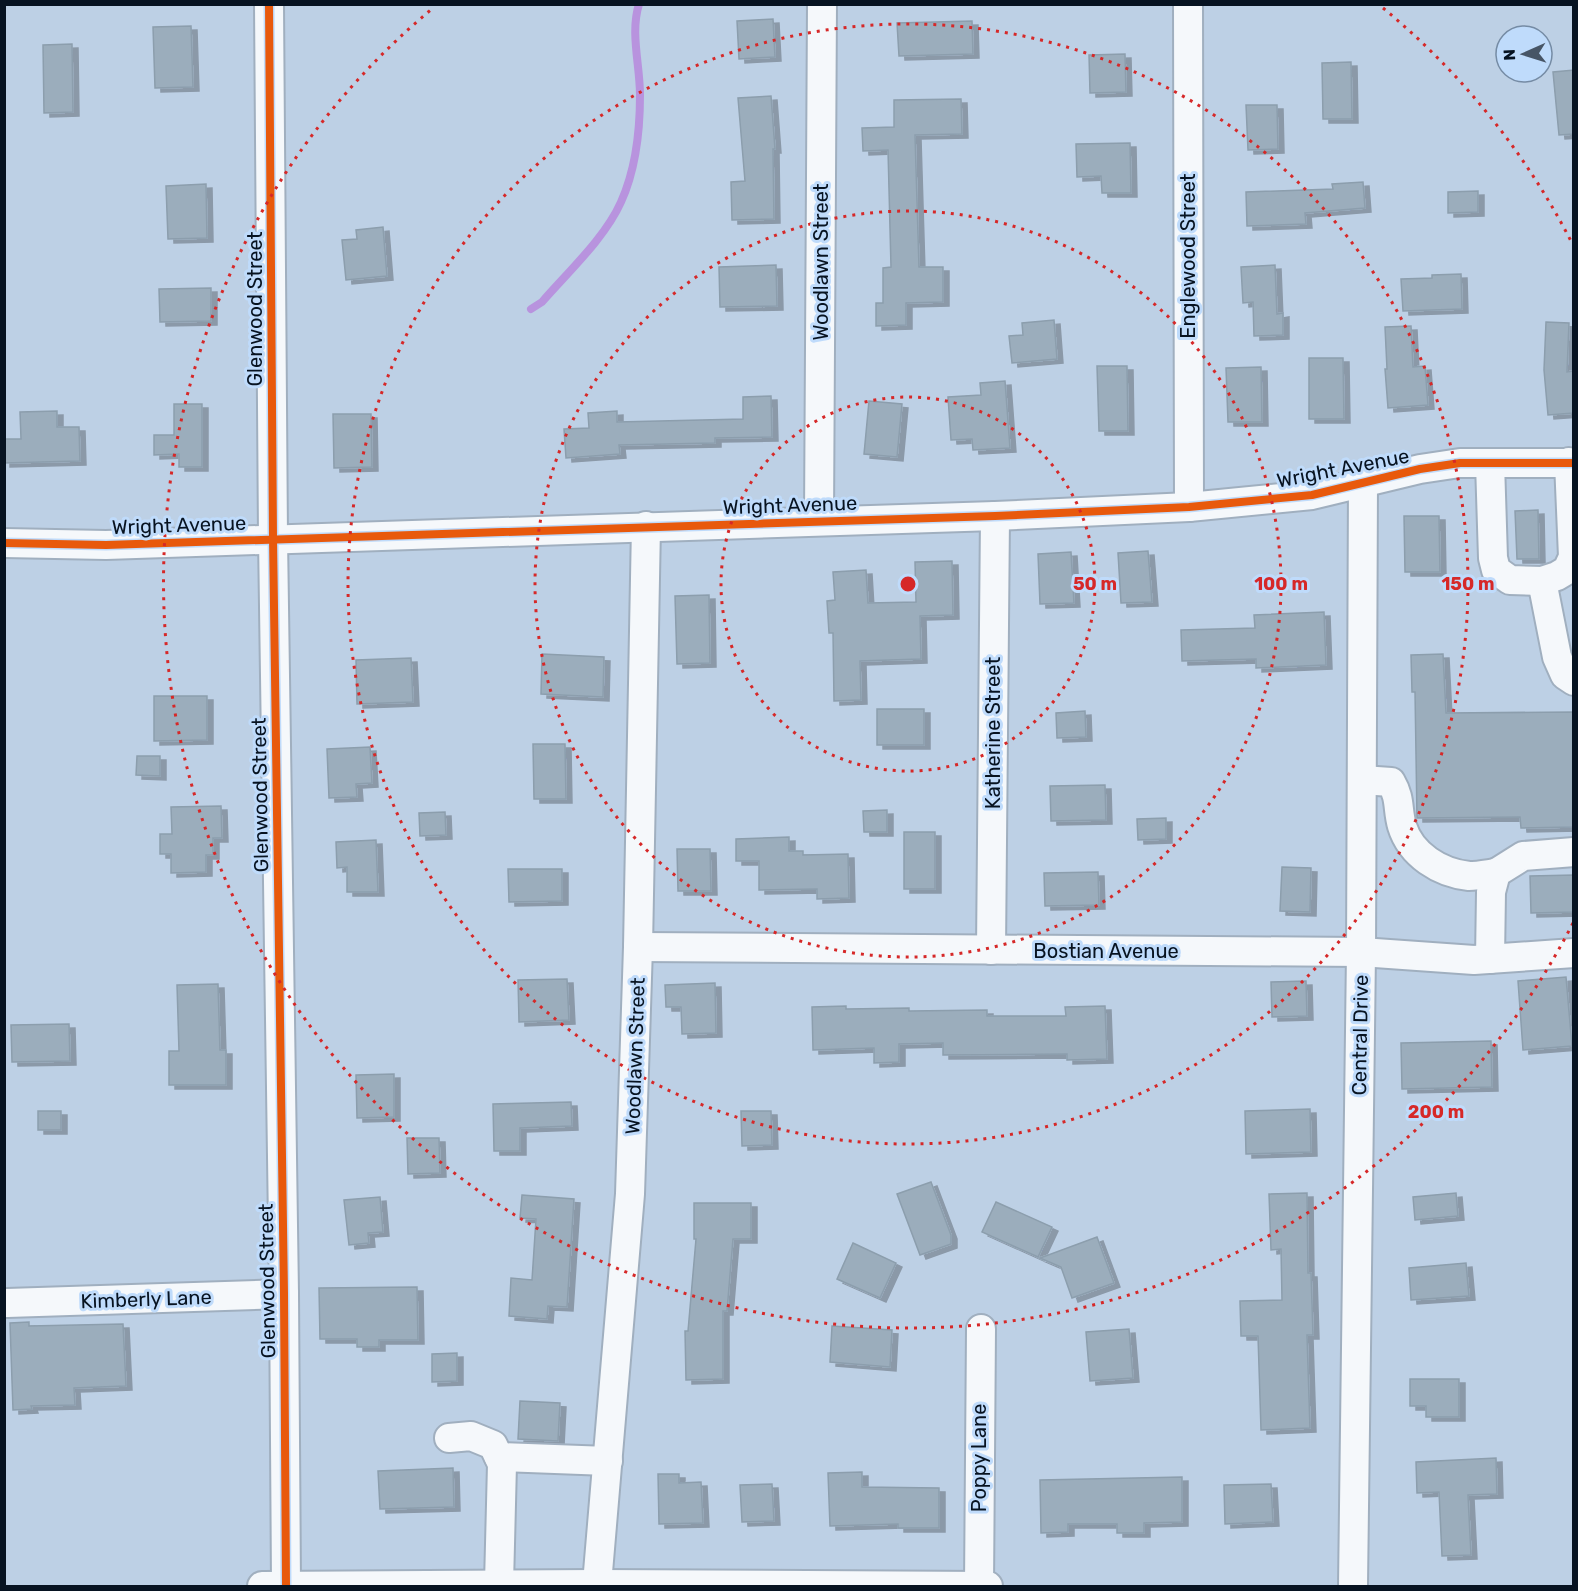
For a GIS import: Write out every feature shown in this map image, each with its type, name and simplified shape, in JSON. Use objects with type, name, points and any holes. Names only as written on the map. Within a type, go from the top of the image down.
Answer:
[{"type":"street","name":"Glenwood Street","points":[[269,4],[273,538],[284,1294],[274,1586]]},
{"type":"street","name":"Woodlawn Street","points":[[819,520],[822,4]]},
{"type":"street","name":"Englewood Street","points":[[1188,4],[1189,507]]},
{"type":"street","name":"Wright Avenue","points":[[4,543],[106,545],[995,516],[1189,507],[1312,495],[1430,467],[1460,463],[1571,463]]},
{"type":"street","points":[[1490,463],[1493,558],[1496,570],[1510,580],[1542,581],[1567,570],[1573,557],[1571,463]]},
{"type":"street","name":"Central Drive","points":[[1353,1587],[1361,952],[1363,483]]},
{"type":"street","name":"Katherine Street","points":[[992,950],[995,516]]},
{"type":"street","name":"Woodlawn Street","points":[[597,1584],[630,1194],[638,947],[646,526]]},
{"type":"street","points":[[1542,581],[1557,657],[1565,675],[1574,681]]},
{"type":"street","points":[[1362,780],[1391,782],[1398,793],[1402,828],[1413,849],[1444,871],[1470,876],[1496,873],[1523,856],[1574,852]]},
{"type":"street","points":[[1491,959],[1491,892],[1496,873]]},
{"type":"street","name":"Bostian Avenue","points":[[638,947],[1361,952],[1474,960],[1574,953]]},
{"type":"street","name":"Kimberly Lane","points":[[7,1303],[284,1294]]},
{"type":"street","name":"Poppy Lane","points":[[979,1586],[981,1329]]},
{"type":"street","points":[[449,1438],[471,1436],[494,1445],[499,1457],[501,1464],[499,1584]]},
{"type":"street","points":[[499,1457],[608,1461]]},
{"type":"street","points":[[274,1586],[597,1584],[988,1587]]},
{"type":"building","points":[[773,19],[775,57],[739,59],[737,21]]},
{"type":"building","points":[[972,21],[973,54],[899,56],[897,23]]},
{"type":"building","points":[[191,26],[193,87],[155,88],[153,27]]},
{"type":"building","points":[[72,44],[73,112],[44,113],[43,45]]},
{"type":"building","points":[[1125,54],[1126,92],[1090,93],[1089,55]]},
{"type":"building","points":[[1351,62],[1352,119],[1323,119],[1322,63]]},
{"type":"building","points":[[1574,70],[1574,134],[1559,135],[1554,72]]},
{"type":"building","points":[[771,96],[775,149],[773,149],[774,219],[732,220],[731,182],[745,181],[738,98]]},
{"type":"building","points":[[961,99],[962,134],[915,135],[919,267],[943,267],[943,302],[906,303],[906,325],[876,326],[876,303],[883,303],[883,268],[891,267],[888,150],[863,151],[862,128],[894,127],[894,100]]},
{"type":"building","points":[[1246,105],[1277,105],[1278,149],[1248,150]]},
{"type":"building","points":[[1130,143],[1131,193],[1102,193],[1101,176],[1077,177],[1076,144]]},
{"type":"building","points":[[1363,182],[1365,208],[1305,213],[1306,224],[1247,226],[1246,192],[1333,189],[1332,184]]},
{"type":"building","points":[[206,184],[207,238],[168,239],[166,186]]},
{"type":"building","points":[[1478,191],[1478,212],[1448,213],[1448,192]]},
{"type":"building","points":[[383,227],[387,276],[346,280],[342,240],[357,239],[356,230]]},
{"type":"building","points":[[776,265],[777,306],[720,307],[719,267]]},
{"type":"building","points":[[1275,265],[1277,314],[1283,313],[1283,335],[1254,336],[1253,302],[1243,303],[1241,267]]},
{"type":"building","points":[[1461,274],[1462,309],[1403,311],[1401,279]]},
{"type":"building","points":[[211,288],[211,321],[160,322],[159,289]]},
{"type":"building","points":[[1054,320],[1057,359],[1012,363],[1009,336],[1023,335],[1022,323]]},
{"type":"building","points":[[1546,322],[1569,323],[1567,372],[1574,371],[1574,413],[1548,415],[1544,370]]},
{"type":"building","points":[[1411,326],[1413,367],[1425,366],[1428,405],[1388,408],[1385,327]]},
{"type":"building","points":[[1309,358],[1343,358],[1344,419],[1309,419]]},
{"type":"building","points":[[1097,366],[1127,366],[1128,431],[1099,431]]},
{"type":"building","points":[[1261,367],[1262,422],[1228,422],[1226,368]]},
{"type":"building","points":[[1005,381],[1010,448],[973,450],[972,439],[951,440],[948,397],[981,395],[980,383]]},
{"type":"building","points":[[771,396],[772,437],[715,438],[715,443],[619,445],[620,454],[566,458],[564,429],[589,428],[588,413],[617,411],[617,422],[743,419],[743,397]]},
{"type":"building","points":[[869,401],[902,404],[897,457],[864,454]]},
{"type":"building","points":[[174,404],[202,404],[202,467],[179,467],[179,454],[154,455],[154,435],[174,435]]},
{"type":"building","points":[[57,411],[57,427],[79,427],[80,461],[4,463],[4,439],[21,439],[20,412]]},
{"type":"building","points":[[333,414],[371,414],[372,467],[334,468]]},
{"type":"building","points":[[1538,510],[1539,559],[1517,559],[1515,511]]},
{"type":"building","points":[[1404,516],[1439,516],[1440,572],[1405,572]]},
{"type":"building","points":[[1148,551],[1152,602],[1121,603],[1118,553]]},
{"type":"building","points":[[1071,552],[1074,603],[1040,604],[1038,554]]},
{"type":"building","points":[[952,561],[953,615],[920,616],[921,659],[860,661],[861,700],[834,701],[833,633],[829,633],[827,601],[835,600],[833,572],[866,570],[868,603],[916,602],[915,562]]},
{"type":"building","points":[[709,595],[710,663],[677,664],[675,596]]},
{"type":"building","points":[[1324,612],[1326,665],[1256,668],[1256,659],[1182,661],[1181,630],[1255,628],[1254,615]]},
{"type":"building","points":[[542,654],[604,657],[603,697],[541,694]]},
{"type":"building","points":[[1443,654],[1446,713],[1574,712],[1574,827],[1521,828],[1520,817],[1417,818],[1415,692],[1412,692],[1411,655]]},
{"type":"building","points":[[411,658],[413,702],[357,704],[356,660]]},
{"type":"building","points":[[154,696],[207,696],[207,740],[154,741]]},
{"type":"building","points":[[877,709],[924,709],[924,745],[877,745]]},
{"type":"building","points":[[1085,711],[1086,737],[1057,738],[1056,713]]},
{"type":"building","points":[[533,744],[565,744],[566,799],[534,799]]},
{"type":"building","points":[[370,747],[372,783],[356,784],[357,797],[329,798],[327,749]]},
{"type":"building","points":[[137,756],[160,756],[160,776],[136,775]]},
{"type":"building","points":[[1105,785],[1106,820],[1051,821],[1050,786]]},
{"type":"building","points":[[221,806],[222,838],[213,838],[213,855],[206,855],[206,872],[171,873],[171,854],[160,854],[160,834],[172,834],[171,807]]},
{"type":"building","points":[[887,810],[887,832],[864,832],[863,811]]},
{"type":"building","points":[[445,812],[446,835],[420,836],[419,813]]},
{"type":"building","points":[[1166,818],[1166,839],[1138,840],[1137,819]]},
{"type":"building","points":[[904,832],[935,832],[935,889],[904,889]]},
{"type":"building","points":[[789,837],[789,851],[803,851],[803,855],[848,854],[849,898],[817,899],[817,889],[759,890],[759,861],[736,861],[736,839]]},
{"type":"building","points":[[376,840],[378,892],[347,892],[347,867],[337,868],[336,842]]},
{"type":"building","points":[[677,849],[710,849],[711,891],[678,891]]},
{"type":"building","points":[[1282,867],[1311,868],[1310,912],[1280,911]]},
{"type":"building","points":[[508,869],[562,869],[562,901],[509,902]]},
{"type":"building","points":[[1098,872],[1099,905],[1045,906],[1044,873]]},
{"type":"building","points":[[1574,875],[1574,912],[1531,913],[1530,876]]},
{"type":"building","points":[[1566,977],[1572,1046],[1523,1050],[1518,981]]},
{"type":"building","points":[[567,979],[569,1020],[519,1022],[518,980]]},
{"type":"building","points":[[1306,981],[1307,1016],[1272,1017],[1271,982]]},
{"type":"building","points":[[715,983],[716,1033],[682,1034],[681,1007],[666,1007],[665,985]]},
{"type":"building","points":[[218,984],[220,1050],[226,1050],[226,1085],[169,1085],[169,1051],[179,1051],[177,985]]},
{"type":"building","points":[[846,1006],[846,1009],[909,1008],[909,1011],[987,1010],[987,1016],[1066,1016],[1065,1007],[1105,1006],[1107,1059],[1067,1060],[1067,1054],[943,1055],[943,1043],[899,1044],[899,1062],[874,1063],[874,1048],[813,1050],[812,1007]]},
{"type":"building","points":[[69,1024],[70,1061],[12,1062],[11,1025]]},
{"type":"building","points":[[1491,1041],[1492,1087],[1402,1089],[1401,1043]]},
{"type":"building","points":[[394,1074],[394,1117],[357,1118],[356,1075]]},
{"type":"building","points":[[571,1102],[572,1126],[520,1128],[520,1151],[494,1151],[493,1104]]},
{"type":"building","points":[[1310,1109],[1311,1152],[1246,1154],[1245,1111]]},
{"type":"building","points":[[38,1111],[61,1111],[61,1130],[38,1130]]},
{"type":"building","points":[[741,1111],[771,1111],[772,1145],[742,1146]]},
{"type":"building","points":[[407,1138],[439,1138],[440,1173],[408,1174]]},
{"type":"building","points":[[931,1182],[951,1235],[951,1244],[920,1255],[897,1194]]},
{"type":"building","points":[[1307,1193],[1308,1273],[1311,1273],[1313,1335],[1307,1335],[1310,1428],[1261,1430],[1258,1336],[1241,1336],[1240,1301],[1282,1300],[1281,1249],[1271,1250],[1269,1194]]},
{"type":"building","points":[[1456,1193],[1458,1216],[1415,1220],[1413,1197]]},
{"type":"building","points":[[522,1195],[574,1199],[567,1307],[548,1306],[547,1319],[509,1316],[511,1278],[532,1280],[536,1219],[520,1218]]},
{"type":"building","points":[[380,1197],[383,1232],[368,1233],[369,1243],[349,1245],[344,1200]]},
{"type":"building","points":[[996,1202],[1052,1227],[1038,1257],[982,1232]]},
{"type":"building","points":[[694,1203],[751,1203],[751,1239],[733,1239],[727,1311],[723,1311],[723,1379],[686,1380],[685,1331],[688,1331],[696,1239],[694,1239]]},
{"type":"building","points":[[1097,1237],[1114,1283],[1072,1298],[1061,1267],[1040,1258]]},
{"type":"building","points":[[853,1243],[896,1263],[880,1298],[837,1279]]},
{"type":"building","points":[[1466,1263],[1469,1296],[1411,1300],[1409,1268]]},
{"type":"building","points":[[417,1287],[418,1340],[379,1340],[379,1347],[357,1347],[357,1339],[320,1339],[319,1288]]},
{"type":"building","points":[[29,1322],[29,1326],[123,1324],[126,1386],[74,1388],[75,1405],[31,1406],[32,1409],[13,1410],[10,1323]]},
{"type":"building","points":[[832,1326],[892,1330],[890,1367],[830,1362]]},
{"type":"building","points":[[1129,1329],[1133,1378],[1090,1381],[1086,1332]]},
{"type":"building","points":[[457,1353],[457,1381],[432,1382],[432,1354]]},
{"type":"building","points":[[1410,1379],[1459,1379],[1459,1417],[1426,1417],[1426,1406],[1410,1406]]},
{"type":"building","points":[[520,1401],[560,1403],[558,1441],[518,1439]]},
{"type":"building","points":[[1496,1458],[1497,1494],[1468,1495],[1471,1555],[1442,1556],[1439,1492],[1417,1493],[1416,1462]]},
{"type":"building","points":[[453,1468],[454,1507],[380,1509],[378,1471]]},
{"type":"building","points":[[862,1472],[862,1487],[939,1488],[939,1528],[898,1528],[898,1524],[830,1526],[828,1473]]},
{"type":"building","points":[[658,1474],[679,1474],[679,1483],[701,1482],[703,1523],[659,1524]]},
{"type":"building","points":[[1182,1477],[1182,1522],[1144,1523],[1144,1533],[1117,1533],[1117,1524],[1068,1524],[1068,1532],[1041,1533],[1040,1480]]},
{"type":"building","points":[[772,1484],[774,1521],[742,1522],[740,1485]]},
{"type":"building","points":[[1271,1484],[1273,1522],[1225,1524],[1224,1485]]},
{"type":"waterway","points":[[531,309],[542,302],[596,242],[614,215],[626,189],[634,163],[639,122],[640,84],[635,38],[639,4]]},
{"type":"cycle path","points":[[269,4],[286,1585]]},
{"type":"cycle path","points":[[4,543],[106,545],[995,516],[1189,507],[1312,495],[1420,469],[1460,463],[1574,463]]}]
